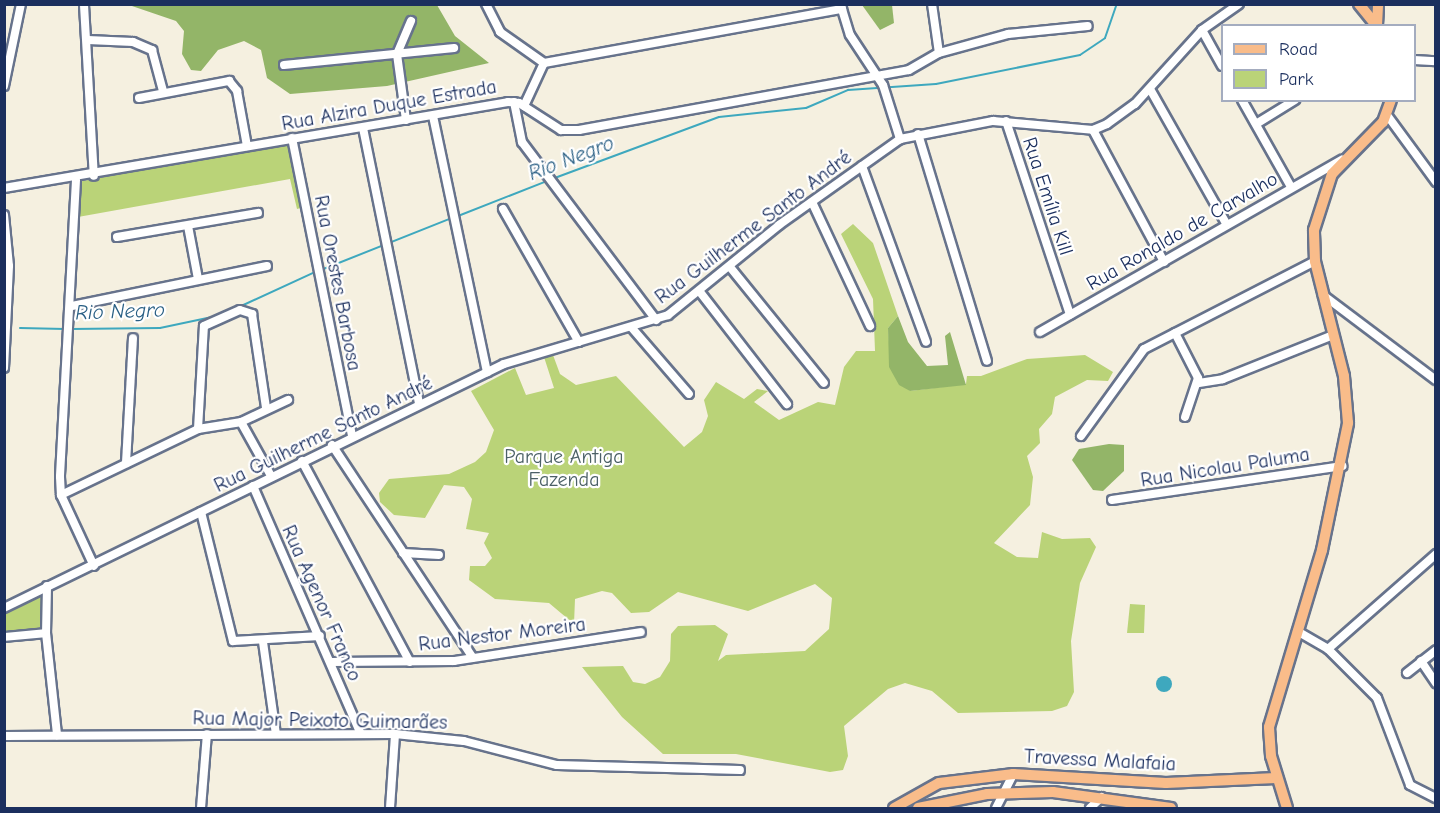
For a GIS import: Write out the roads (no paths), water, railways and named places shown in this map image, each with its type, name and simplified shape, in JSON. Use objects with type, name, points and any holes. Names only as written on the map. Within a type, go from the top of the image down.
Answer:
[{"type":"main road","points":[[1376,24],[1363,8],[1378,5],[1377,24]]},
{"type":"main road","points":[[1287,808],[1276,778],[1269,727],[1344,466],[1347,400],[1334,335],[1315,261],[1317,212],[1342,160],[1388,115],[1391,102]]},
{"type":"main road","name":"Travessa Malafaia","points":[[894,808],[939,783],[1013,774],[1166,783],[1276,778]]},
{"type":"main road","points":[[922,808],[1008,792],[1102,797],[1171,808]]},
{"type":"street","points":[[4,86],[21,4]]},
{"type":"street","points":[[486,4],[500,32],[544,63],[841,7],[854,41],[881,81],[900,139]]},
{"type":"street","points":[[933,4],[939,53]]},
{"type":"street","points":[[1164,262],[1093,130],[1118,118],[1150,89],[1202,30],[1239,4]]},
{"type":"street","points":[[84,5],[88,40],[94,176]]},
{"type":"street","points":[[406,120],[397,54],[411,21]]},
{"type":"street","name":"Rua Alzira Duque Estrada","points":[[4,188],[76,180],[247,146],[514,102],[569,132],[881,81],[921,66],[939,53],[1008,34],[1088,26]]},
{"type":"street","points":[[1202,30],[1221,64]]},
{"type":"street","points":[[88,40],[133,42],[154,52],[163,92]]},
{"type":"street","points":[[284,65],[453,48]]},
{"type":"street","points":[[1416,60],[1436,61]]},
{"type":"street","points":[[524,106],[544,63]]},
{"type":"street","points":[[139,98],[163,92],[234,84],[247,146]]},
{"type":"street","points":[[1150,89],[1227,225]]},
{"type":"street","points":[[514,102],[522,142],[555,190],[656,320]]},
{"type":"street","points":[[1243,102],[1291,188]]},
{"type":"street","points":[[1256,124],[1292,102]]},
{"type":"street","points":[[1388,115],[1436,182]]},
{"type":"street","points":[[433,116],[452,215],[487,372]]},
{"type":"street","name":"Rua Guilherme Santo André","points":[[4,608],[93,566],[351,435],[487,372],[656,320],[700,292],[812,201],[900,139],[918,134],[1006,121],[1093,130]]},
{"type":"street","name":"Rua Emília Kill","points":[[1006,121],[1070,315]]},
{"type":"street","points":[[363,128],[419,404]]},
{"type":"street","points":[[918,134],[987,361]]},
{"type":"street","name":"Rua Orestes Barbosa","points":[[292,138],[351,435]]},
{"type":"street","name":"Rua Ronaldo de Carvalho","points":[[1040,332],[1342,160]]},
{"type":"street","points":[[862,166],[926,342]]},
{"type":"street","points":[[76,180],[72,306],[61,495],[93,566]]},
{"type":"street","points":[[812,201],[870,326]]},
{"type":"street","points":[[503,209],[579,342]]},
{"type":"street","points":[[117,237],[258,213]]},
{"type":"street","points":[[4,215],[7,266],[4,368]]},
{"type":"street","points":[[188,226],[198,279]]},
{"type":"street","points":[[1081,436],[1136,355],[1315,261]]},
{"type":"street","points":[[72,306],[267,266]]},
{"type":"street","points":[[730,267],[824,383]]},
{"type":"street","points":[[700,292],[788,404]]},
{"type":"street","points":[[1323,295],[1436,380]]},
{"type":"street","points":[[198,429],[204,326],[240,310],[252,314],[266,408]]},
{"type":"street","points":[[632,328],[689,394]]},
{"type":"street","points":[[1175,333],[1199,382],[1185,417]]},
{"type":"street","points":[[1199,382],[1223,379],[1334,335]]},
{"type":"street","points":[[126,463],[133,338]]},
{"type":"street","points":[[61,495],[198,429],[241,422],[266,408],[288,400]]},
{"type":"street","points":[[241,422],[271,476]]},
{"type":"street","points":[[332,445],[473,658]]},
{"type":"street","points":[[302,461],[410,662]]},
{"type":"street","name":"Rua Nicolau Paluma","points":[[1112,500],[1344,466]]},
{"type":"street","name":"Rua Agenor Franco","points":[[253,486],[361,734]]},
{"type":"street","points":[[201,512],[228,633],[237,644],[320,636]]},
{"type":"street","points":[[403,553],[439,555]]},
{"type":"street","points":[[1328,649],[1435,557]]},
{"type":"street","points":[[47,586],[46,633],[57,735]]},
{"type":"street","points":[[1297,631],[1328,649],[1377,698],[1410,785],[1436,798]]},
{"type":"street","name":"Rua Nestor Moreira","points":[[330,662],[410,662],[473,658],[641,632]]},
{"type":"street","points":[[4,637],[46,633]]},
{"type":"street","points":[[263,642],[276,734]]},
{"type":"street","points":[[1407,673],[1436,650]]},
{"type":"street","points":[[1421,661],[1436,683]]},
{"type":"street","points":[[201,808],[207,734]]},
{"type":"street","points":[[390,808],[395,734]]},
{"type":"street","name":"Rua Major Peixoto Guimarães","points":[[4,736],[395,734],[464,741],[557,765],[740,770]]},
{"type":"street","points":[[996,808],[1008,792],[1013,774]]},
{"type":"street","points":[[1090,808],[1102,797]]},
{"type":"water","points":[[1164,676],[1170,678],[1172,684],[1170,690],[1164,692],[1158,690],[1156,684],[1158,678]]},
{"type":"waterway","name":"Rio Negro","points":[[552,179],[719,117],[806,108],[848,90],[936,84],[1080,55],[1105,38],[1117,4]]},
{"type":"waterway","name":"Rio Negro","points":[[458,216],[547,181]]},
{"type":"waterway","name":"Rio Negro","points":[[321,270],[452,218]]},
{"type":"waterway","name":"Rio Negro","points":[[239,307],[315,272]]},
{"type":"waterway","name":"Rio Negro","points":[[71,329],[160,328],[217,316]]},
{"type":"waterway","name":"Rio Negro","points":[[20,328],[65,329]]},
{"type":"park label","name":"Parque Antiga Fazenda","points":[[564,468]]}]
